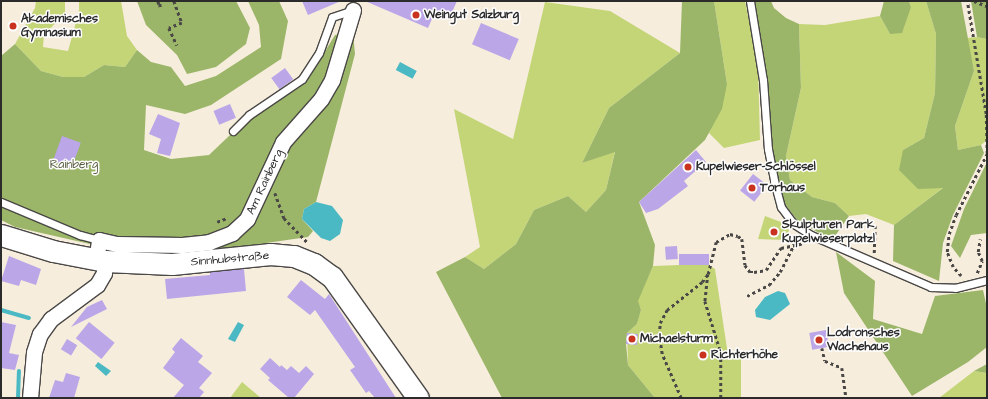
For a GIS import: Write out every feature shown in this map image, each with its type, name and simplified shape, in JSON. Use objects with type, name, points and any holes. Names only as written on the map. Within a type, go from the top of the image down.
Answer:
[{"type":"street","name":"Am Rainberg","points":[[100,254],[118,244],[182,245],[209,242],[232,233],[247,219],[283,142],[321,99],[332,80],[353,10]]},
{"type":"street","name":"Sinnhubstraße","points":[[1,235],[53,252],[100,254],[172,264],[270,254],[294,256],[314,264],[332,277],[418,398]]},
{"type":"street","points":[[30,398],[34,352],[40,334],[51,319],[97,285],[104,273],[100,254]]},
{"type":"lane","points":[[750,1],[763,80],[768,149],[781,207],[794,224],[811,235],[874,264],[931,287],[944,290],[971,285],[987,280]]},
{"type":"lane","name":"Am Rainberg","points":[[233,131],[249,115],[302,79],[319,53],[332,17],[353,10]]},
{"type":"lane","name":"Am Rainberg","points":[[1,202],[80,235],[100,254]]},
{"type":"path","points":[[174,1],[182,23],[169,28],[177,44]]},
{"type":"path","points":[[967,1],[987,113],[987,154],[956,215],[947,252],[953,267],[971,285],[982,261],[978,252],[980,239]]},
{"type":"path","points":[[974,1],[987,6]]},
{"type":"path","name":"Am Rainberg","points":[[277,188],[275,195],[284,218],[310,245]]},
{"type":"path","points":[[213,224],[234,213]]},
{"type":"path","points":[[874,264],[875,226]]},
{"type":"path","points":[[721,398],[721,353],[705,301],[713,247],[720,238],[730,234],[738,236],[742,240],[745,265],[754,272],[766,270],[781,248],[794,243],[804,243],[811,235]]},
{"type":"path","points":[[747,296],[769,285],[780,272],[794,243]]},
{"type":"path","points":[[681,398],[662,354],[659,335],[660,323],[667,310],[702,282],[708,274]]},
{"type":"path","points":[[822,348],[825,361],[842,368],[846,398]]},
{"type":"green space","points":[[36,1],[65,1],[65,13],[44,35],[43,47],[68,51],[79,11],[79,1],[121,1],[127,36],[137,50],[125,67],[104,65],[84,77],[63,77],[41,71],[15,44],[35,8]]},
{"type":"green space","points":[[137,1],[236,1],[250,28],[246,44],[216,67],[187,74],[177,55],[146,25]]},
{"type":"green space","name":"Rainberg","points":[[248,1],[279,1],[288,21],[281,59],[211,105],[185,114],[146,105],[144,150],[171,159],[209,155],[250,116],[306,82],[335,35],[353,32],[355,54],[316,202],[304,209],[302,219],[313,231],[308,237],[196,253],[125,252],[15,227],[1,220],[1,56],[15,44],[41,71],[63,77],[84,77],[104,65],[125,67],[137,50],[151,62],[171,67],[185,86],[216,76],[261,47],[259,25]]},
{"type":"green space","points":[[682,1],[714,1],[727,84],[722,109],[705,140],[639,202],[655,245],[653,266],[638,301],[641,310],[637,324],[627,333],[626,344],[628,365],[655,398],[502,398],[436,272],[465,257],[484,269],[516,244],[534,210],[568,196],[586,212],[606,190],[615,152],[582,163],[609,108],[680,53]]},
{"type":"green space","points":[[714,1],[745,1],[758,65],[760,140],[724,148],[709,133],[727,84]]},
{"type":"green space","points":[[754,1],[771,1],[774,8],[786,18],[799,24],[801,88],[786,156],[790,180],[812,197],[835,203],[849,216],[835,236],[828,238],[798,221],[784,203],[772,151]]},
{"type":"green space","points":[[884,1],[909,1],[911,7],[902,33],[890,34],[880,16]]},
{"type":"green space","points":[[909,1],[926,1],[936,34],[935,93],[924,138],[903,150],[944,187],[894,225],[866,214],[849,216],[835,203],[812,197],[790,180],[786,156],[801,88],[799,24],[825,25],[880,16],[890,34],[911,7]]},
{"type":"green space","points":[[926,1],[961,1],[974,71],[955,126],[958,150],[981,145],[984,153],[953,215],[943,243],[939,281],[893,261],[894,225],[943,188],[918,189],[899,170],[903,150],[924,138],[935,93],[936,34]]},
{"type":"green space","points":[[971,1],[987,1],[987,39],[977,37]]},
{"type":"green space","points":[[545,2],[610,11],[680,53],[609,108],[582,163],[615,151],[606,190],[586,212],[568,196],[534,210],[516,244],[484,269],[465,257],[480,247],[454,109],[513,139]]},
{"type":"green space","points":[[977,37],[987,39],[987,140],[981,145],[958,150],[955,126],[974,71],[967,38]]},
{"type":"green space","points":[[987,162],[987,233],[971,235],[960,258],[951,246],[964,209]]},
{"type":"green space","name":"Skulpturen Park Kupelwieserplatzl","points":[[765,216],[789,225],[788,240],[758,239]]},
{"type":"green space","points":[[836,252],[875,281],[873,319],[922,334],[935,296],[983,290],[987,308],[987,347],[968,362],[912,396],[844,293]]},
{"type":"green space","points":[[709,265],[715,269],[728,355],[741,358],[741,398],[655,398],[628,365],[627,333],[637,324],[641,310],[637,301],[653,266]]},
{"type":"green space","points":[[987,364],[987,373],[974,371]]},
{"type":"green space","points":[[974,371],[987,373],[987,398],[939,398]]},
{"type":"green space","points":[[242,382],[261,398],[230,398]]},
{"type":"water","points":[[400,62],[417,71],[413,79],[396,70]]},
{"type":"water","points":[[316,202],[332,206],[343,220],[340,234],[330,241],[321,238],[302,219],[304,209]]},
{"type":"water","points":[[778,291],[785,293],[790,304],[770,320],[756,317],[755,310],[765,297]]},
{"type":"water","points":[[238,322],[244,325],[235,342],[228,339]]},
{"type":"water","points":[[98,362],[111,371],[106,376],[95,366]]},
{"type":"building","points":[[302,1],[341,1],[308,15]]},
{"type":"building","name":"Weingut Salzburg","points":[[365,1],[457,1],[449,19],[435,12],[428,28]]},
{"type":"building","points":[[481,23],[519,39],[510,60],[472,44]]},
{"type":"building","points":[[285,68],[293,79],[279,89],[271,78]]},
{"type":"building","points":[[230,104],[236,118],[219,125],[213,111]]},
{"type":"building","points":[[158,114],[180,123],[170,156],[157,153],[161,139],[149,134]]},
{"type":"building","points":[[62,136],[81,143],[72,168],[53,161]]},
{"type":"building","points":[[696,150],[706,162],[684,181],[688,186],[658,209],[646,213],[639,202]]},
{"type":"building","name":"Torhaus","points":[[753,174],[767,185],[754,202],[740,191]]},
{"type":"building","points":[[677,246],[678,259],[666,260],[665,247]]},
{"type":"building","points":[[679,254],[709,254],[709,265],[679,265]]},
{"type":"building","points":[[9,256],[41,269],[36,285],[21,280],[19,286],[1,281]]},
{"type":"building","points":[[244,269],[246,291],[167,299],[165,279],[210,275],[210,272]]},
{"type":"building","points":[[301,280],[325,299],[329,294],[396,398],[375,398],[369,391],[366,393],[350,370],[355,367],[315,310],[310,315],[287,297]]},
{"type":"building","points":[[102,300],[107,309],[71,327],[87,307]]},
{"type":"building","points":[[1,322],[16,325],[9,353],[19,355],[15,370],[1,368]]},
{"type":"building","points":[[89,322],[115,343],[101,359],[76,338]]},
{"type":"building","name":"Lodronsches Wachehaus","points":[[826,330],[829,347],[812,350],[809,333]]},
{"type":"building","name":"Michaelsturm","points":[[627,333],[638,334],[637,345],[626,344]]},
{"type":"building","points":[[181,338],[203,356],[198,362],[212,373],[199,388],[204,392],[199,398],[173,398],[184,385],[163,368],[175,352],[172,349]]},
{"type":"building","points":[[67,339],[77,345],[71,355],[61,349]]},
{"type":"building","points":[[270,358],[280,367],[281,365],[287,370],[291,366],[299,373],[306,366],[314,374],[294,398],[289,398],[268,380],[270,378],[260,369]]},
{"type":"building","points":[[66,373],[80,377],[74,398],[49,398],[55,380],[63,382]]},
{"type":"waterway","points":[[1,310],[29,318]]},
{"type":"waterway","points":[[18,398],[19,371]]},
{"type":"place","name":"Weingut Salzburg","points":[[416,15]]},
{"type":"place","name":"Akademisches Gymnasium","points":[[13,26]]},
{"type":"place","name":"Kupelwieser-Schlössel","points":[[688,167]]},
{"type":"place","name":"Torhaus","points":[[752,188]]},
{"type":"place","name":"Skulpturen Park Kupelwieserplatzl","points":[[774,232]]},
{"type":"place","name":"Michaelsturm","points":[[632,339]]},
{"type":"place","name":"Lodronsches Wachehaus","points":[[819,340]]},
{"type":"place","name":"Richterhöhe","points":[[703,355]]}]
